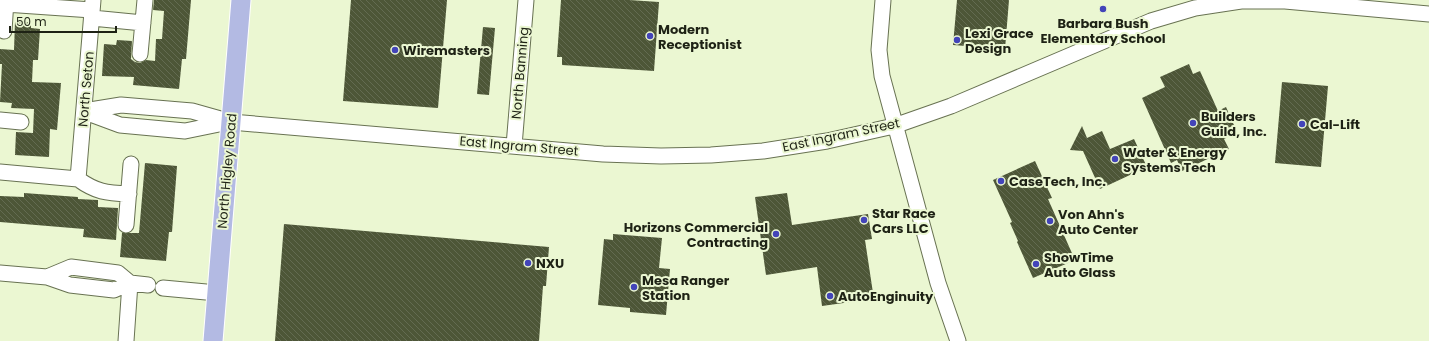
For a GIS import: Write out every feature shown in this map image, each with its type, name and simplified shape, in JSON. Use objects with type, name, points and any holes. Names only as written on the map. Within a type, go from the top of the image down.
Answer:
[{"type":"main road","name":"North Higley Road","points":[[213,341],[241,0]]},
{"type":"street","points":[[140,54],[145,0]]},
{"type":"street","name":"North Banning","points":[[514,146],[526,0]]},
{"type":"street","points":[[883,0],[879,50],[882,76],[894,126],[938,283],[958,341]]},
{"type":"street","name":"East Ingram Street","points":[[84,111],[121,105],[192,111],[231,122],[603,154],[711,156],[763,151],[827,141],[894,126],[951,106],[1151,21],[1194,8],[1241,1],[1285,1],[1351,4],[1429,14]]},
{"type":"street","points":[[4,31],[5,2],[92,10],[143,22]]},
{"type":"street","name":"North Seton","points":[[78,179],[92,10]]},
{"type":"street","points":[[140,127],[142,107]]},
{"type":"street","name":"East Ingram Street","points":[[84,111],[120,125],[185,131],[231,122]]},
{"type":"street","points":[[0,120],[21,122]]},
{"type":"street","points":[[126,224],[131,164]]},
{"type":"street","points":[[0,172],[78,179],[92,189],[98,191],[129,194]]},
{"type":"street","points":[[48,277],[71,267],[118,273],[130,283]]},
{"type":"street","points":[[85,287],[86,269]]},
{"type":"street","points":[[0,273],[48,277],[70,285],[114,290],[130,283],[148,285]]},
{"type":"street","points":[[126,341],[130,283]]},
{"type":"street","points":[[163,288],[217,293]]},
{"type":"building","points":[[154,0],[191,0],[186,59],[182,59],[179,89],[133,85],[134,77],[102,76],[104,44],[116,45],[117,40],[132,41],[131,59],[135,62],[140,63],[146,60],[155,61],[156,39],[162,39],[164,11],[153,10]]},
{"type":"building","name":"Wiremasters","points":[[351,0],[447,0],[438,108],[343,101]]},
{"type":"building","points":[[561,0],[629,0],[659,2],[654,71],[562,65],[562,57],[557,57]]},
{"type":"building","points":[[957,0],[1009,0],[1005,49],[953,45]]},
{"type":"building","points":[[15,22],[31,22],[31,28],[40,29],[38,60],[33,60],[32,82],[61,83],[57,130],[50,129],[49,157],[15,155],[16,132],[33,133],[34,109],[11,108],[12,103],[0,102],[2,64],[0,64],[0,49],[14,50]]},
{"type":"building","points":[[483,27],[495,28],[489,95],[477,94]]},
{"type":"building","name":"Builders Guild, Inc.","points":[[1189,64],[1193,74],[1200,71],[1218,111],[1226,107],[1237,132],[1224,139],[1229,149],[1182,171],[1177,160],[1171,163],[1142,98],[1165,87],[1160,77]]},
{"type":"building","name":"Cal-Lift","points":[[1282,82],[1328,86],[1321,167],[1275,163]]},
{"type":"building","name":"Water & Energy Systems Tech","points":[[1082,126],[1087,138],[1102,131],[1110,149],[1134,139],[1147,167],[1100,189],[1083,151],[1070,150]]},
{"type":"building","points":[[1035,161],[1052,198],[1048,199],[1075,260],[1033,278],[1017,242],[1018,241],[1010,223],[1012,222],[993,180]]},
{"type":"building","points":[[145,163],[177,166],[172,232],[169,232],[166,261],[120,257],[122,233],[139,233]]},
{"type":"building","points":[[24,193],[98,200],[98,207],[118,208],[116,240],[83,237],[84,229],[0,222],[0,196],[24,197]]},
{"type":"building","points":[[787,193],[792,225],[868,214],[872,239],[865,240],[873,293],[864,294],[865,300],[822,306],[817,267],[766,275],[755,197]]},
{"type":"building","points":[[284,224],[549,247],[546,286],[543,286],[539,341],[275,341]]},
{"type":"building","name":"Mesa Ranger Station","points":[[613,234],[662,238],[659,268],[670,269],[666,315],[630,312],[630,308],[598,305],[604,239],[613,240]]},
{"type":"place","name":"Barbara Bush Elementary School","points":[[1103,9]]},
{"type":"place","name":"Modern Receptionist","points":[[650,36]]},
{"type":"place","name":"Lexi Grace Design","points":[[957,40]]},
{"type":"place","name":"Wiremasters","points":[[395,50]]},
{"type":"place","name":"Builders Guild, Inc.","points":[[1193,123]]},
{"type":"place","name":"Cal-Lift","points":[[1302,124]]},
{"type":"place","name":"Water & Energy Systems Tech","points":[[1115,159]]},
{"type":"place","name":"CaseTech, Inc.","points":[[1001,181]]},
{"type":"place","name":"Star Race Cars LLC","points":[[864,220]]},
{"type":"place","name":"Von Ahn's Auto Center","points":[[1050,221]]},
{"type":"place","name":"Horizons Commercial Contracting","points":[[776,234]]},
{"type":"place","name":"NXU","points":[[528,263]]},
{"type":"place","name":"ShowTime Auto Glass","points":[[1036,264]]},
{"type":"place","name":"Mesa Ranger Station","points":[[634,287]]},
{"type":"place","name":"AutoEnginuity","points":[[830,296]]}]
